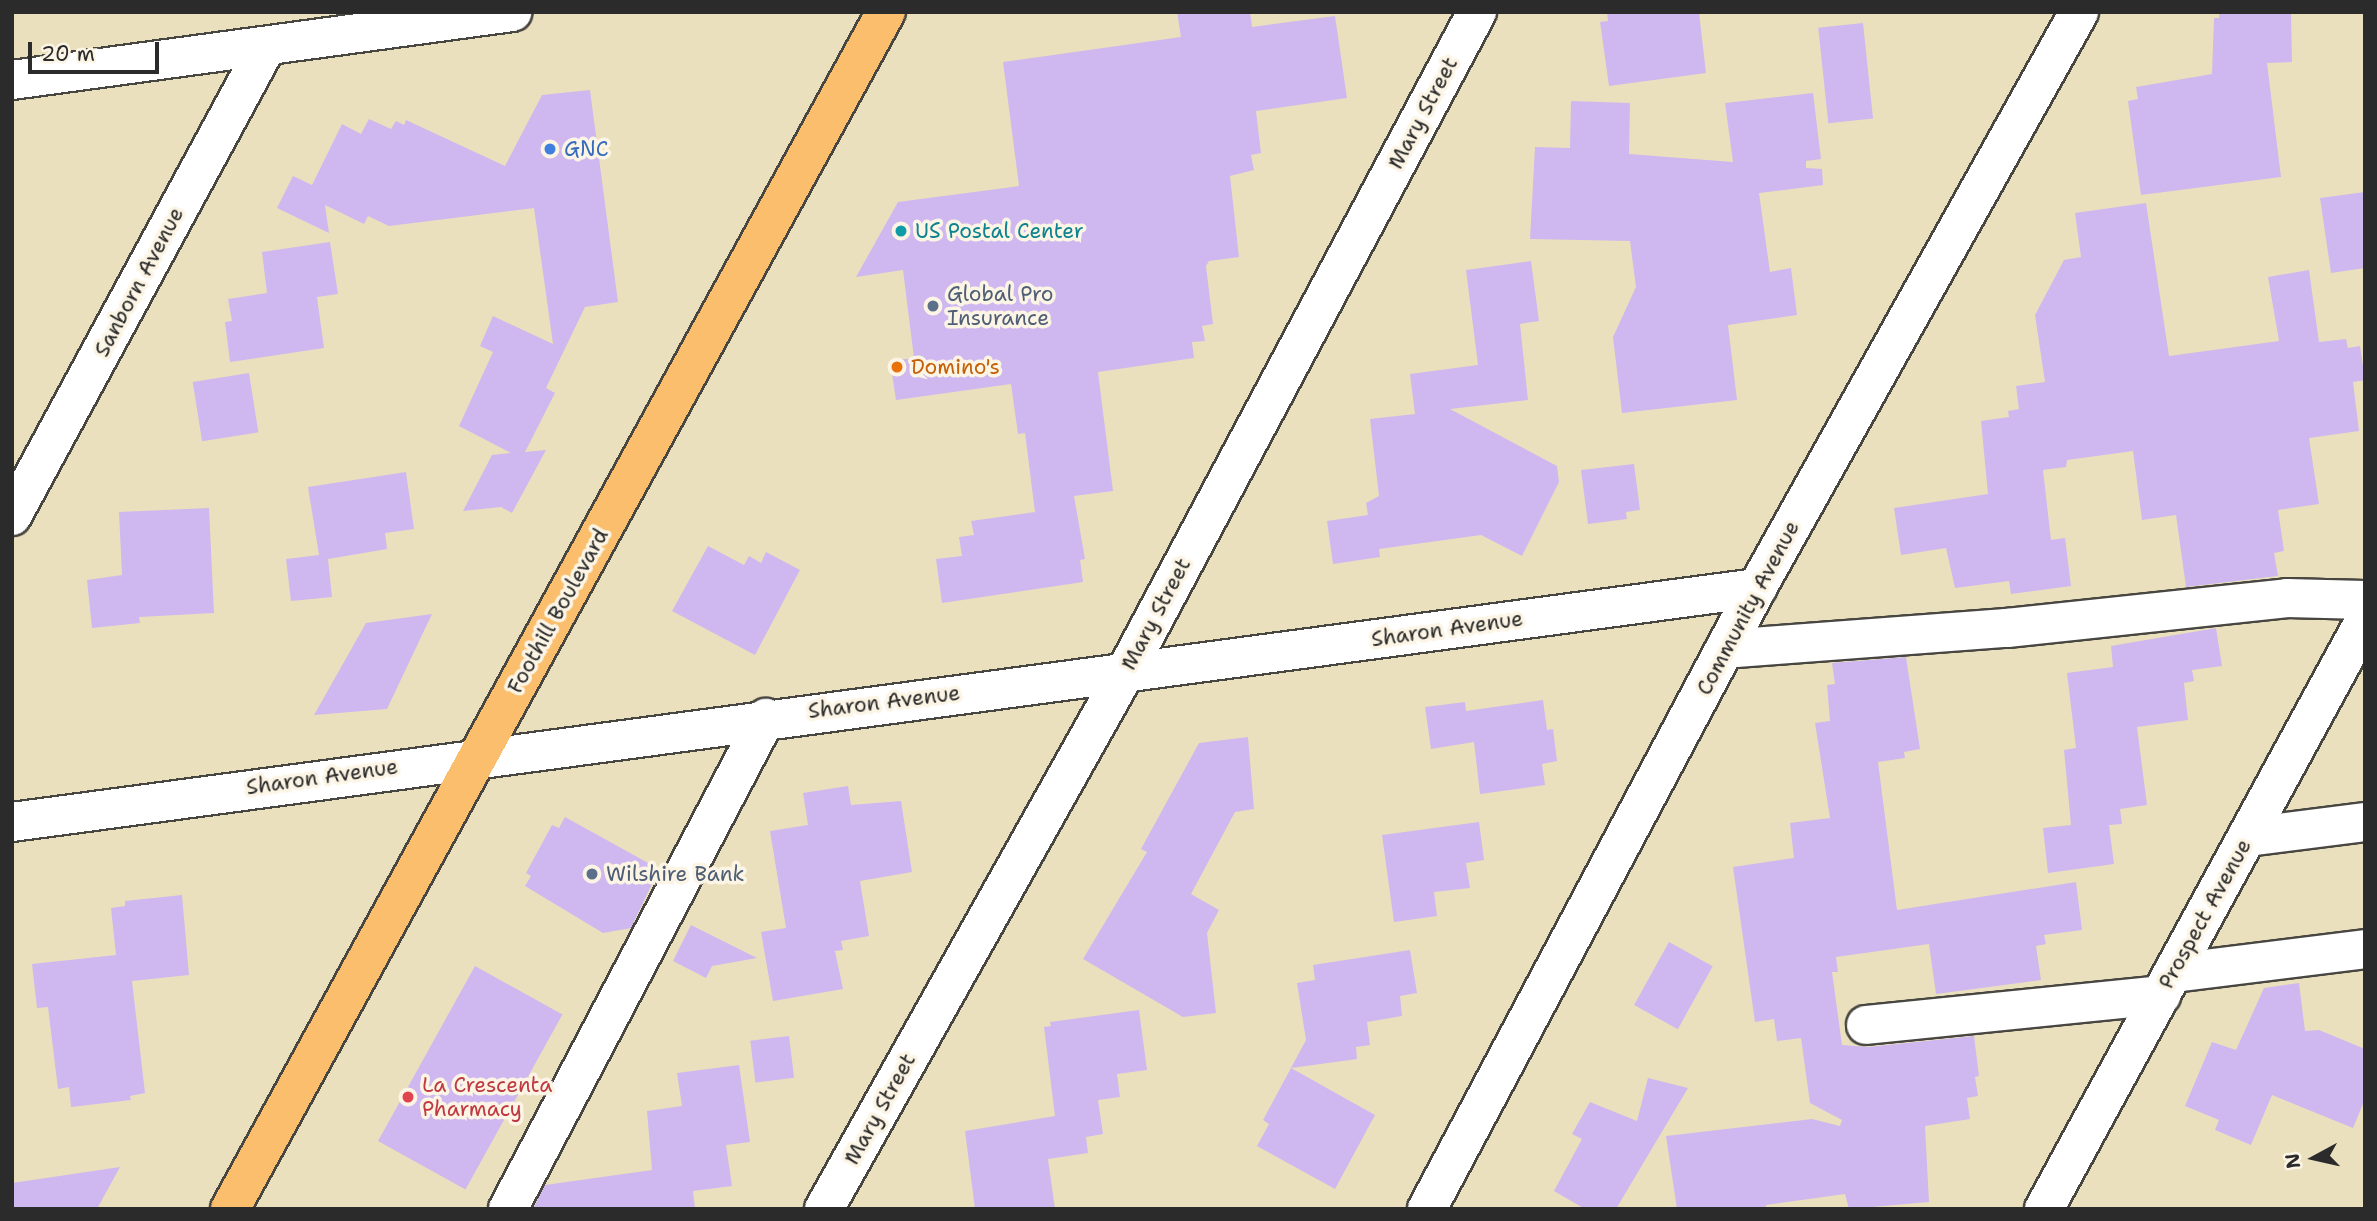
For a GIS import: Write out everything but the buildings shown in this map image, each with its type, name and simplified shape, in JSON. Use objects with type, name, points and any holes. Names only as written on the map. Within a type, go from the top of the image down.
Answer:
[{"type":"main road","name":"Foothill Boulevard","points":[[230,1209],[886,12]]},
{"type":"street","points":[[12,80],[512,12]]},
{"type":"street","name":"Mary Street","points":[[824,1209],[1126,671],[1476,12]]},
{"type":"street","name":"Community Avenue","points":[[1427,1209],[1757,588],[2079,12]]},
{"type":"street","name":"Sanborn Avenue","points":[[12,516],[266,47]]},
{"type":"street","name":"Sharon Avenue","points":[[12,822],[478,756],[1757,588]]},
{"type":"street","points":[[1725,649],[2007,628],[2287,598],[2365,600]]},
{"type":"street","name":"Prospect Avenue","points":[[2044,1209],[2365,620]]},
{"type":"street","points":[[508,1209],[766,718]]},
{"type":"street","points":[[2247,837],[2365,822]]},
{"type":"street","points":[[1866,1025],[2167,984],[2365,948]]},
{"type":"place","name":"GNC","points":[[550,149]]},
{"type":"place","name":"US Postal Center","points":[[901,231]]},
{"type":"place","name":"Global Pro Insurance","points":[[933,306]]},
{"type":"place","name":"Domino's","points":[[897,367]]},
{"type":"place","name":"Wilshire Bank","points":[[592,874]]},
{"type":"place","name":"La Crescenta Pharmacy","points":[[408,1097]]}]
